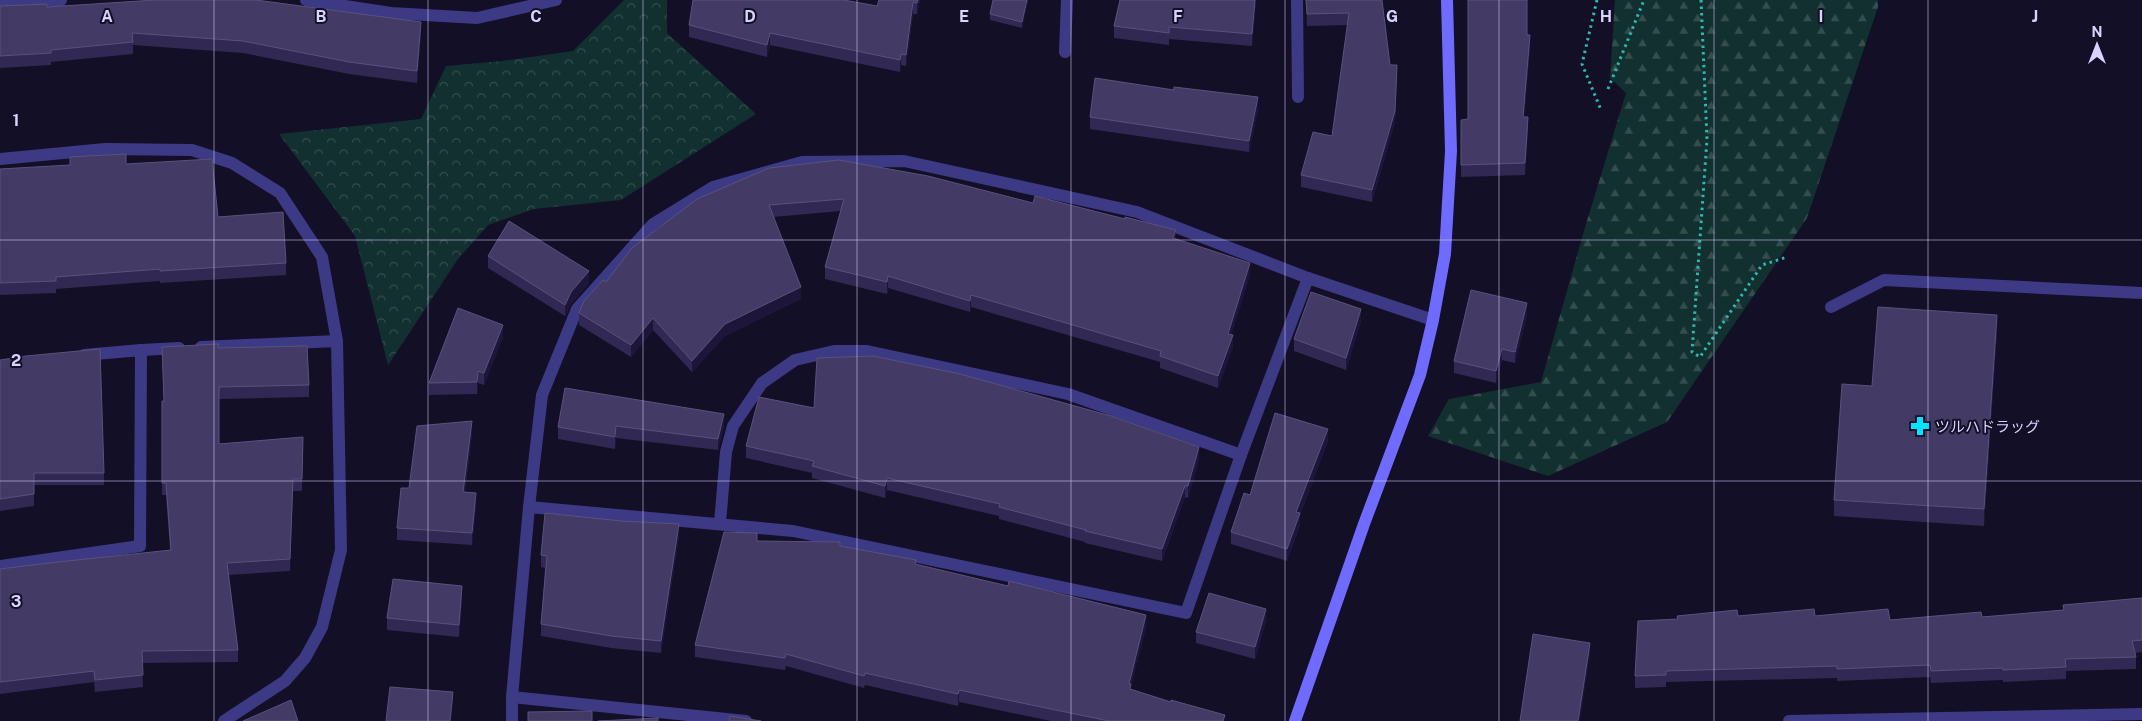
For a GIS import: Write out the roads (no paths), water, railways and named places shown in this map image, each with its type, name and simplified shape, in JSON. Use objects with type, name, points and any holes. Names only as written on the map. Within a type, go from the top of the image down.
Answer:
[{"type":"street","points":[[2,2],[61,0]]},
{"type":"street","points":[[306,0],[391,13],[477,18],[556,0]]},
{"type":"street","points":[[1065,52],[1067,0]]},
{"type":"street","points":[[1297,0],[1298,97]]},
{"type":"street","points":[[1295,721],[1364,524],[1420,376],[1433,320],[1445,254],[1451,151],[1447,0]]},
{"type":"street","points":[[0,159],[105,150],[192,150],[232,163],[280,193],[322,257],[337,341],[341,550],[322,627],[305,658],[285,681],[224,721]]},
{"type":"street","points":[[512,721],[512,697],[529,507],[542,395],[577,309],[653,224],[713,187],[802,162],[904,162],[1137,212],[1308,278],[1433,320]]},
{"type":"street","points":[[529,507],[793,531],[1186,613],[1241,454],[1308,278]]},
{"type":"street","points":[[1831,306],[1884,280],[2142,292]]},
{"type":"street","points":[[75,356],[141,350],[337,341]]},
{"type":"street","points":[[0,566],[140,546],[141,350]]},
{"type":"street","points":[[720,523],[726,452],[733,426],[762,383],[796,360],[834,352],[867,351],[1068,394],[1241,454]]},
{"type":"street","points":[[512,697],[702,718],[746,721]]},
{"type":"street","points":[[1789,721],[2142,714]]},
{"type":"place","name":"ツルハドラッグ","points":[[1920,426]]}]
